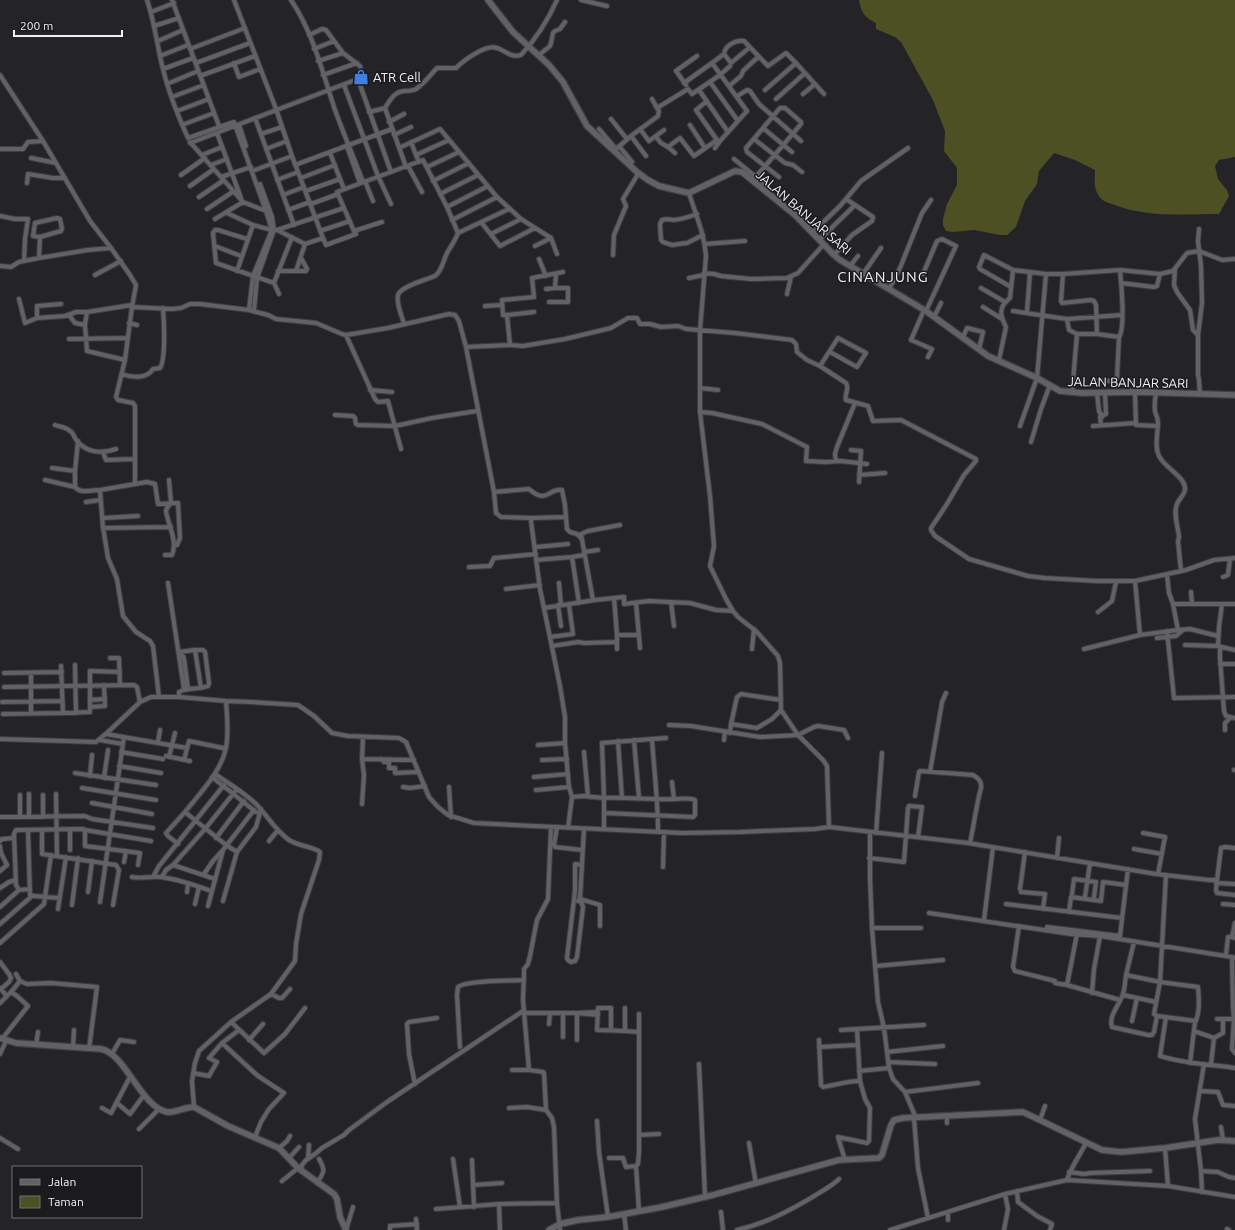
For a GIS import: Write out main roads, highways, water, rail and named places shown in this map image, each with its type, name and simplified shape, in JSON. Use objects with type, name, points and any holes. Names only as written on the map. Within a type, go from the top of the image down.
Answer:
[{"type":"place","name":"ATR Cell","points":[[361,77]]},
{"type":"district","name":"CINANJUNG","points":[[883,277]]}]
